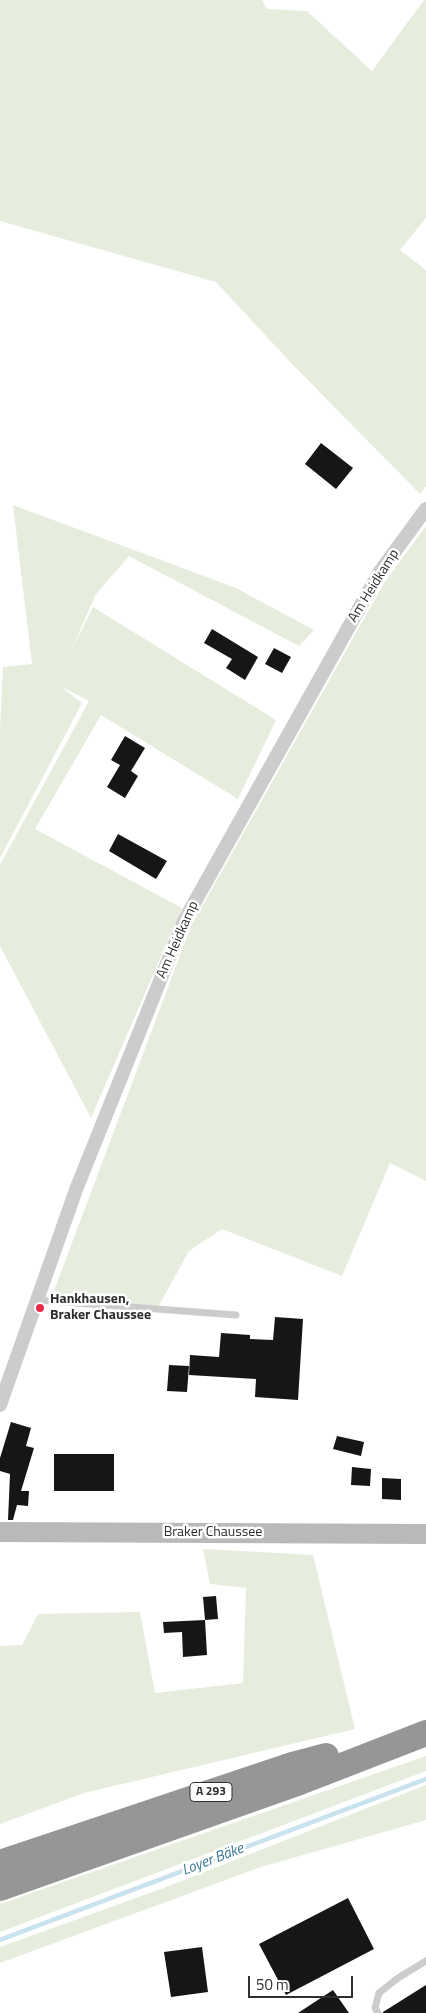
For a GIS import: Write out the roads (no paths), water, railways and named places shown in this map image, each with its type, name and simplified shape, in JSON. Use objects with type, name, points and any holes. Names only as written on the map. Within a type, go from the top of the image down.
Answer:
[{"type":"highway","name":"A 293","points":[[0,1862],[292,1765],[426,1732]]},
{"type":"highway","name":"A 293","points":[[0,1888],[300,1782],[426,1732]]},
{"type":"street","name":"Am Heidkamp","points":[[0,1405],[36,1300],[95,1140],[184,921],[379,573],[426,509]]},
{"type":"street","name":"Braker Chaussee","points":[[0,1532],[426,1534]]},
{"type":"lane","points":[[36,1300],[236,1315]]},
{"type":"lane","points":[[378,2013],[375,2008],[379,1994],[398,1978],[426,1961]]},
{"type":"waterway","name":"Loyer Bäke","points":[[0,1940],[426,1779]]},
{"type":"place","name":"Hankhausen, Braker Chaussee","points":[[40,1308]]}]
